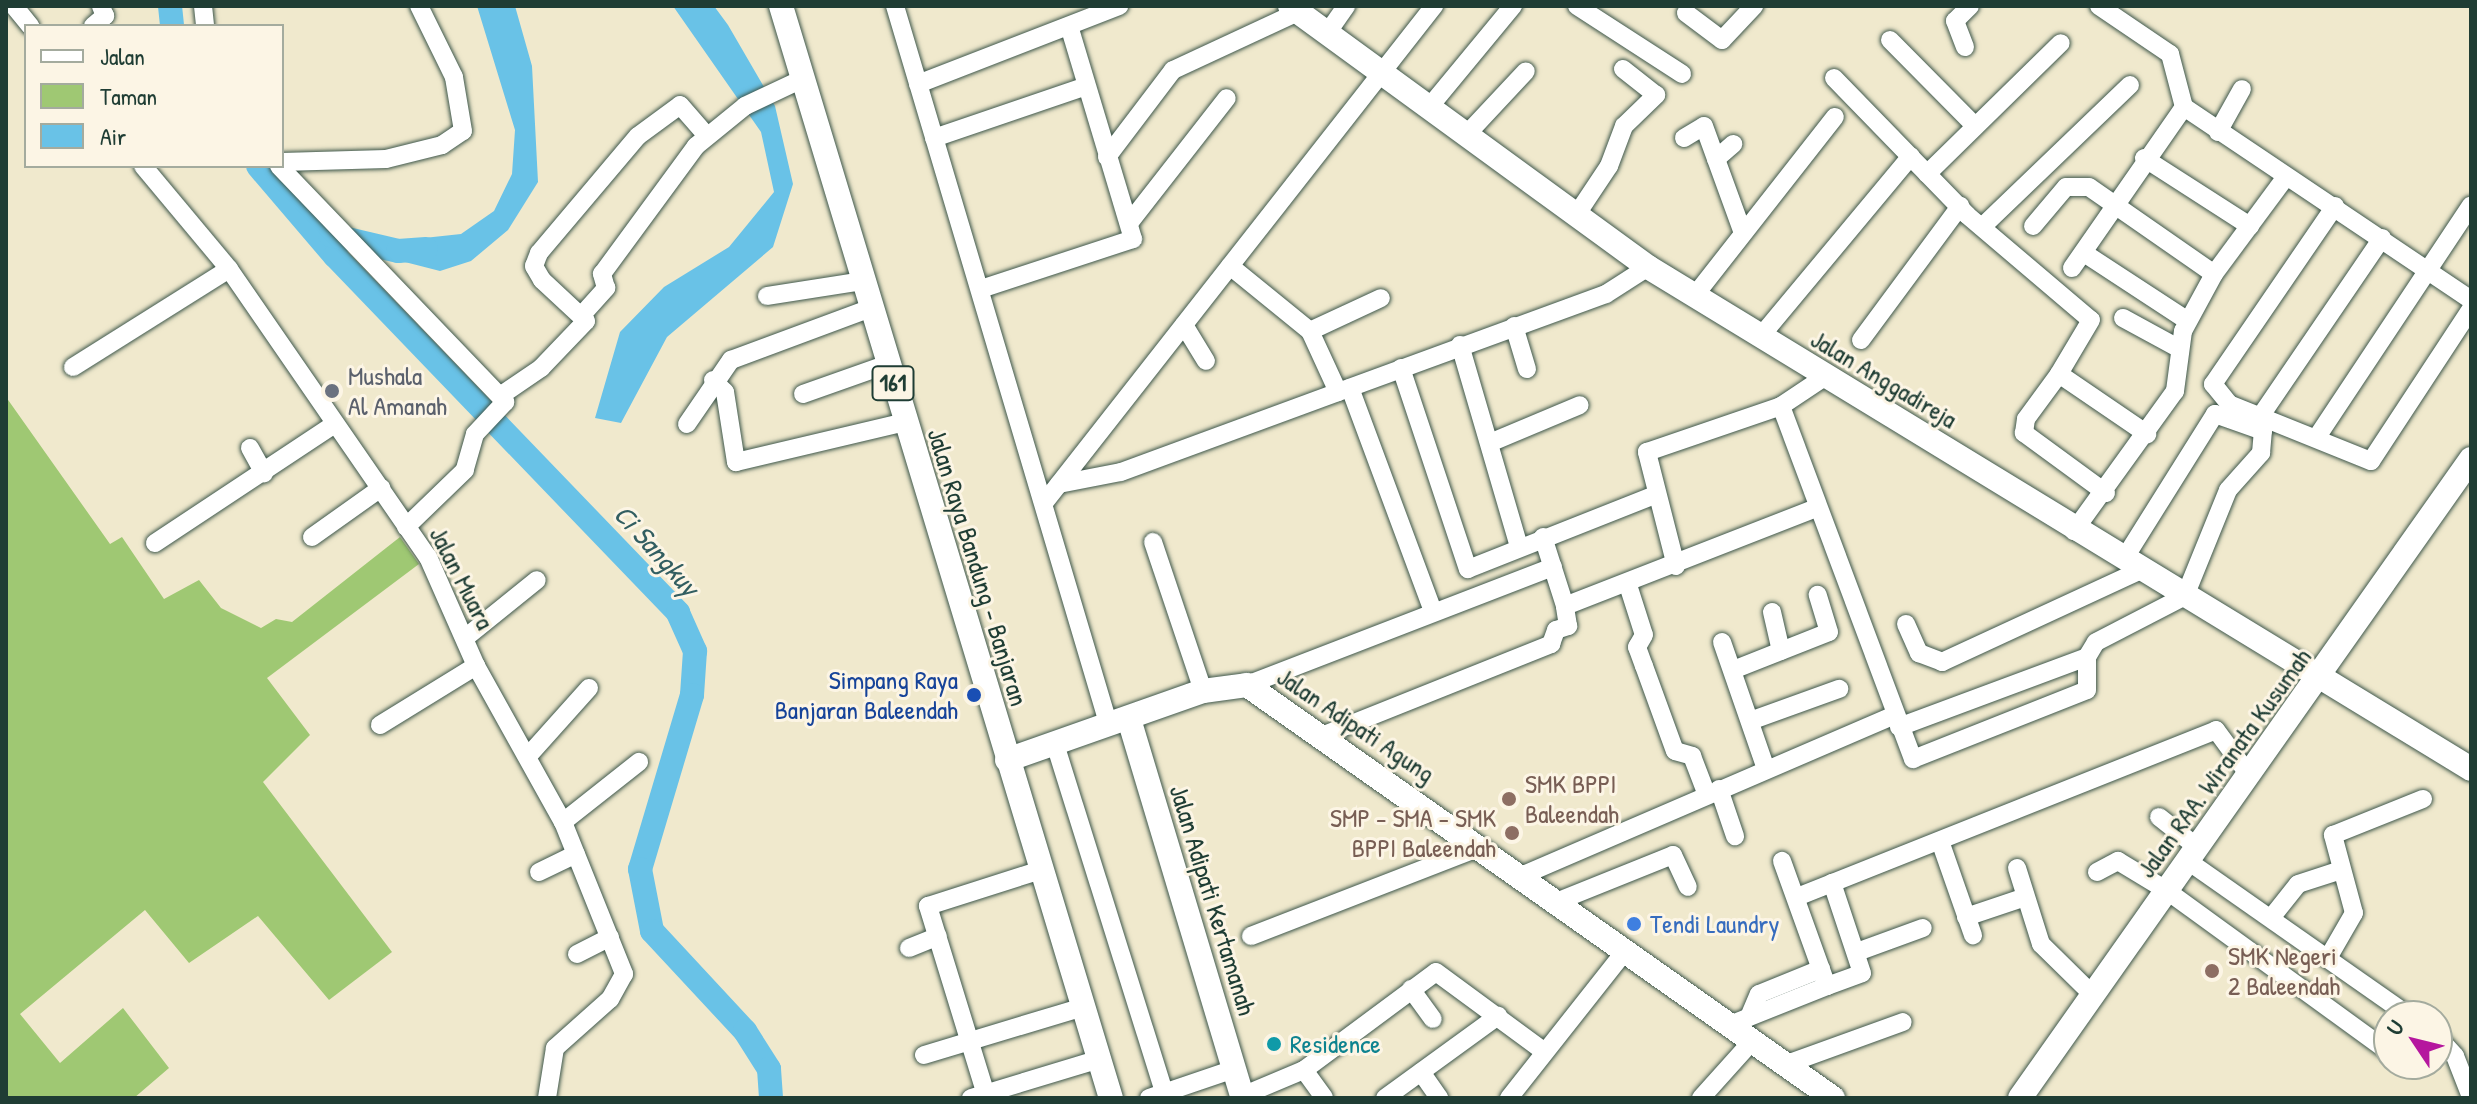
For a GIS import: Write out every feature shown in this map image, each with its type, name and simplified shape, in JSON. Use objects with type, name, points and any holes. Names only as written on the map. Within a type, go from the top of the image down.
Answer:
[{"type":"main road","name":"Jalan Raya Bandung - Banjaran","points":[[781,6],[1111,1098]]},
{"type":"main road","name":"Jalan Anggadireja","points":[[1294,9],[1579,211],[1641,272],[1696,294],[1823,378],[2471,769]]},
{"type":"main road","name":"Jalan RAA. Wiranata Kusumah","points":[[2020,1098],[2321,677],[2467,464]]},
{"type":"main road","name":"Jalan Adipati Agung","points":[[1007,760],[1203,691],[1247,685],[1324,735],[1625,951],[1745,1027],[1787,1064],[1833,1098]]},
{"type":"main road","name":"Jalan Adipati Kertamanah","points":[[1119,722],[1242,1097]]},
{"type":"street","points":[[14,6],[28,24]]},
{"type":"street","points":[[95,24],[105,16],[101,6]]},
{"type":"street","points":[[284,164],[386,159],[451,142],[463,131],[454,77],[419,6]]},
{"type":"street","points":[[895,6],[1044,503],[1119,722]]},
{"type":"street","points":[[918,84],[1119,6]]},
{"type":"street","points":[[1328,32],[1346,6]]},
{"type":"street","points":[[1044,503],[1434,6]]},
{"type":"street","points":[[1431,105],[1513,6]]},
{"type":"street","points":[[1577,6],[1682,74]]},
{"type":"street","points":[[1686,13],[1722,40],[1754,6]]},
{"type":"street","points":[[1965,47],[1955,21],[1970,6]]},
{"type":"street","points":[[2099,6],[2165,48],[2179,71],[2184,107],[2285,178],[2335,206],[2471,300]]},
{"type":"street","points":[[1107,157],[1173,70],[1294,9]]},
{"type":"street","points":[[981,289],[1128,244],[1130,222],[1084,87],[1069,26]]},
{"type":"street","points":[[1890,40],[1975,126]]},
{"type":"street","points":[[1927,174],[2061,43]]},
{"type":"street","points":[[1579,211],[1609,166],[1624,126],[1656,95],[1623,69]]},
{"type":"street","points":[[1469,132],[1526,71]]},
{"type":"street","points":[[1834,78],[1906,162],[1927,174],[1950,217],[1982,227],[2088,328],[2024,433],[2106,493]]},
{"type":"street","points":[[581,316],[606,288],[602,274],[707,136],[766,93],[802,79]]},
{"type":"street","points":[[1982,227],[2130,85]]},
{"type":"street","points":[[934,138],[1084,87]]},
{"type":"street","points":[[2218,132],[2242,89]]},
{"type":"street","points":[[1130,222],[1227,98]]},
{"type":"street","points":[[406,527],[465,470],[475,434],[502,401],[585,324],[581,316],[542,280],[534,266],[539,253],[638,136],[680,105],[707,136]]},
{"type":"street","points":[[2072,268],[2144,158],[2184,107]]},
{"type":"street","points":[[1696,294],[1835,117]]},
{"type":"street","points":[[1684,138],[1704,126],[1743,233]]},
{"type":"street","points":[[1716,159],[1733,144]]},
{"type":"street","points":[[2144,158],[2250,226]]},
{"type":"street","points":[[1761,336],[1906,162]]},
{"type":"street","points":[[284,167],[343,235],[502,401]]},
{"type":"street","name":"Jalan Muara","points":[[145,168],[229,269],[406,527],[465,638],[476,666],[529,755],[563,822],[624,974],[619,989],[564,1038],[551,1057],[547,1098]]},
{"type":"street","points":[[2074,531],[2106,493],[2147,434],[2176,384],[2178,348],[2188,321],[2214,274],[2285,178]]},
{"type":"street","points":[[2033,226],[2073,185],[2114,205],[2214,274]]},
{"type":"street","points":[[2317,437],[2471,205]]},
{"type":"street","points":[[2335,206],[2213,384],[2229,404],[2374,459],[2471,309]]},
{"type":"street","points":[[1861,340],[1950,217]]},
{"type":"street","points":[[2262,414],[2382,238]]},
{"type":"street","points":[[2084,253],[2188,321]]},
{"type":"street","points":[[1230,266],[1310,331],[1344,390],[1433,611]]},
{"type":"street","points":[[73,367],[229,269]]},
{"type":"street","points":[[1059,484],[1121,472],[1514,326],[1641,272]]},
{"type":"street","points":[[767,296],[863,281]]},
{"type":"street","points":[[1310,331],[1381,298]]},
{"type":"street","points":[[687,424],[713,380],[735,357],[871,308]]},
{"type":"street","points":[[2123,318],[2178,348]]},
{"type":"street","points":[[1184,325],[1206,361]]},
{"type":"street","points":[[1514,326],[1527,369]]},
{"type":"street","points":[[1460,345],[1492,442],[1519,547]]},
{"type":"street","points":[[803,394],[888,364]]},
{"type":"street","points":[[1401,368],[1468,569],[1655,495]]},
{"type":"street","points":[[2059,374],[2147,434]]},
{"type":"street","points":[[1676,566],[1655,495],[1650,449],[1781,406],[1823,378]]},
{"type":"street","points":[[713,380],[725,392],[736,462],[905,422]]},
{"type":"street","points":[[1492,442],[1580,405]]},
{"type":"street","points":[[1781,406],[1909,756],[1918,761],[2087,690],[2089,653]]},
{"type":"street","points":[[1521,876],[1766,769],[2089,653],[2185,596],[2228,490],[2261,453],[2265,437],[2258,427],[2215,414],[2132,564],[1942,662],[1919,653],[1906,624]]},
{"type":"street","points":[[155,543],[335,424]]},
{"type":"street","points":[[250,448],[264,473]]},
{"type":"street","points":[[312,537],[381,488]]},
{"type":"street","points":[[1565,606],[1628,585],[1817,508]]},
{"type":"street","points":[[1324,735],[1551,644],[1556,630],[1568,626],[1565,606],[1543,537]]},
{"type":"street","points":[[1153,542],[1203,691]]},
{"type":"street","points":[[1247,685],[1553,567]]},
{"type":"street","points":[[465,638],[537,580]]},
{"type":"street","points":[[1628,585],[1644,635],[1637,647],[1675,751],[1692,756],[1735,836]]},
{"type":"street","points":[[1733,670],[1830,630],[1818,595]]},
{"type":"street","points":[[1772,612],[1781,651]]},
{"type":"street","points":[[1722,642],[1766,769]]},
{"type":"street","points":[[380,725],[476,666]]},
{"type":"street","points":[[529,755],[589,688]]},
{"type":"street","points":[[1750,721],[1839,689]]},
{"type":"street","points":[[1797,897],[2216,730],[2249,775]]},
{"type":"street","points":[[1055,744],[1160,1097],[1234,1069]]},
{"type":"street","points":[[563,822],[639,762]]},
{"type":"street","points":[[2328,958],[2354,913],[2334,834],[2423,799]]},
{"type":"street","points":[[2159,817],[2192,854],[2271,918],[2387,1000]]},
{"type":"street","points":[[1940,841],[1970,926],[2025,897]]},
{"type":"street","points":[[1251,936],[1481,847]]},
{"type":"street","points":[[539,872],[576,854]]},
{"type":"street","points":[[1556,902],[1673,855],[1688,887]]},
{"type":"street","points":[[1782,861],[1824,978]]},
{"type":"street","points":[[2097,872],[2118,861],[2166,890],[2373,1040]]},
{"type":"street","points":[[2017,868],[2041,944],[2094,996]]},
{"type":"street","points":[[1041,870],[929,904],[971,1041],[981,1096],[1100,1059]]},
{"type":"street","points":[[2271,918],[2298,884],[2341,870]]},
{"type":"street","points":[[1701,1098],[1745,1027],[1824,978],[1861,975],[1857,952],[1832,883]]},
{"type":"street","points":[[1857,952],[1923,928]]},
{"type":"street","points":[[909,948],[938,936]]},
{"type":"street","points":[[577,954],[610,937]]},
{"type":"street","points":[[1509,1098],[1625,951]]},
{"type":"street","points":[[1242,1097],[1304,1070],[1411,989],[1441,972],[1545,1052]]},
{"type":"street","points":[[1411,989],[1433,1019]]},
{"type":"street","points":[[924,1055],[1083,1007]]},
{"type":"street","points":[[1385,1098],[1498,1016]]},
{"type":"street","points":[[1787,1064],[1903,1022]]},
{"type":"street","points":[[2453,1054],[2471,1097]]},
{"type":"street","points":[[1304,1070],[1324,1098]]},
{"type":"street","points":[[1421,1072],[1439,1098]]},
{"type":"green space","points":[[6,397],[110,544],[122,537],[164,599],[199,580],[221,608],[261,628],[276,619],[292,622],[400,537],[419,564],[267,678],[310,735],[263,782],[392,952],[329,1000],[258,916],[189,963],[145,910],[20,1014],[60,1063],[123,1008],[169,1068],[134,1098],[6,1098]]},
{"type":"water","points":[[477,6],[515,6],[532,66],[538,182],[508,230],[471,261],[440,271],[401,261],[396,241],[461,234],[494,211],[512,174],[515,130]]},
{"type":"water","points":[[673,6],[714,6],[728,25],[775,106],[793,184],[773,247],[667,337],[621,423],[595,418],[620,332],[664,287],[729,247],[774,192],[761,132]]},
{"type":"waterway","name":"Ci Sangkuy","points":[[170,6],[172,24]]},
{"type":"waterway","name":"Ci Sangkuy","points":[[260,168],[335,256],[678,613],[695,651],[692,695],[640,869],[652,931],[745,1031],[769,1069],[771,1098]]},
{"type":"waterway","points":[[330,235],[398,251],[426,249]]},
{"type":"place","name":"Mushala Al Amanah","points":[[332,391]]},
{"type":"place","name":"Simpang Raya Banjaran Baleendah","points":[[974,695]]},
{"type":"place","name":"SMK BPPI Baleendah","points":[[1509,799]]},
{"type":"place","name":"SMP - SMA - SMK BPPI Baleendah","points":[[1512,833]]},
{"type":"place","name":"Tendi Laundry","points":[[1634,924]]},
{"type":"place","name":"SMK Negeri 2 Baleendah","points":[[2212,971]]},
{"type":"place","name":"Residence","points":[[1274,1044]]}]
